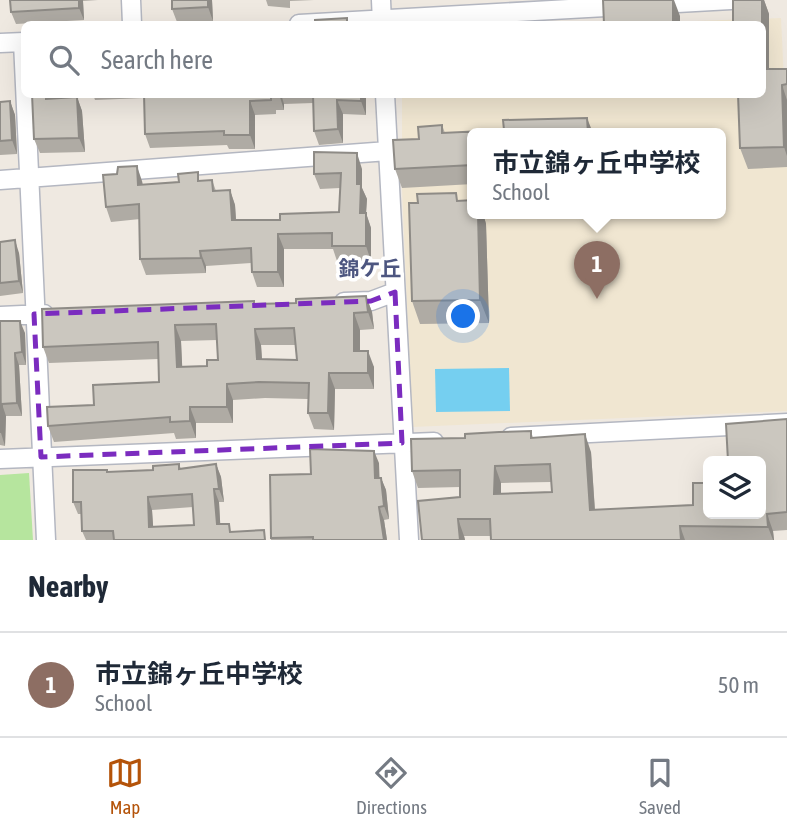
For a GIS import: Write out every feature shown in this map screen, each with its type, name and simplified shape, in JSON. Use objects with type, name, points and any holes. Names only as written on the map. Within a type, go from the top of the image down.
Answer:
[{"type":"street","points":[[131,0],[132,21]]},
{"type":"street","points":[[381,0],[382,21]]},
{"type":"street","points":[[395,21],[653,1],[731,0]]},
{"type":"street","points":[[0,43],[21,42]]},
{"type":"street","points":[[26,98],[46,540]]},
{"type":"street","points":[[385,98],[409,540]]},
{"type":"street","points":[[0,180],[388,150]]},
{"type":"street","points":[[331,302],[371,301],[395,292]]},
{"type":"street","points":[[0,316],[61,313]]},
{"type":"street","points":[[498,438],[787,423]]},
{"type":"street","points":[[0,459],[457,440]]},
{"type":"highlighted area","points":[[395,292],[402,443],[41,457],[34,314],[371,301]]},
{"type":"shaded area","points":[[781,18],[787,143],[787,411],[412,427],[402,188],[402,98],[766,98],[766,21],[696,21]]},
{"type":"green space","points":[[29,473],[33,540],[0,540],[0,475]]},
{"type":"water","points":[[509,368],[510,411],[436,412],[435,369]]},
{"type":"building","points":[[10,0],[79,0],[79,8],[11,12]]},
{"type":"building","points":[[172,0],[208,0],[208,7],[172,9]]},
{"type":"building","points":[[603,0],[673,0],[673,21],[604,21]]},
{"type":"building","points":[[733,0],[762,0],[762,21],[733,21]]},
{"type":"building","points":[[347,18],[347,21],[315,20]]},
{"type":"building","points":[[766,69],[787,69],[787,84],[782,85],[784,147],[740,148],[738,98],[766,98]]},
{"type":"building","points":[[32,98],[77,98],[79,138],[34,139]]},
{"type":"building","points":[[144,98],[271,98],[250,101],[250,135],[224,135],[224,131],[145,134]]},
{"type":"building","points":[[313,98],[361,98],[361,101],[337,100],[338,129],[314,131]]},
{"type":"building","points":[[10,101],[12,140],[0,141],[0,102]]},
{"type":"building","points":[[587,118],[588,128],[504,128],[503,120]]},
{"type":"building","points":[[442,125],[442,133],[467,132],[467,165],[395,169],[393,140],[419,139],[418,127]]},
{"type":"building","points":[[314,152],[357,153],[357,184],[361,184],[360,213],[366,213],[366,246],[332,246],[332,233],[278,234],[278,272],[252,272],[251,248],[200,251],[201,258],[140,259],[139,204],[106,207],[103,175],[117,174],[118,167],[137,166],[138,185],[179,182],[178,174],[198,172],[198,181],[212,180],[213,191],[230,190],[232,220],[280,220],[280,214],[339,212],[341,173],[314,174]]},
{"type":"building","points":[[456,193],[457,201],[467,200],[467,219],[478,219],[480,300],[412,301],[409,203],[418,203],[417,194]]},
{"type":"building","points":[[15,240],[19,281],[0,283],[0,242]]},
{"type":"building","points":[[366,296],[368,312],[354,313],[354,351],[368,351],[368,373],[329,373],[328,413],[308,413],[309,383],[259,382],[227,384],[227,407],[190,407],[190,421],[170,422],[170,417],[48,426],[47,407],[94,405],[93,385],[159,382],[158,342],[43,347],[42,309],[254,301],[254,304],[296,303],[296,299]],"holes":[[[216,324],[218,360],[207,360],[207,366],[177,367],[175,325]],[[294,328],[297,360],[257,359],[255,329]]]},
{"type":"building","points":[[0,321],[20,321],[22,352],[15,353],[17,403],[2,404],[1,433]]},
{"type":"building","points":[[787,419],[787,512],[767,514],[768,527],[680,526],[681,540],[491,540],[490,519],[458,519],[460,540],[422,540],[418,501],[460,497],[460,470],[412,471],[411,439],[465,438],[465,434],[531,431],[531,438],[585,434],[590,510],[693,505],[693,483],[703,483],[703,519],[766,519],[766,456],[728,456],[726,424]],"holes":[[[550,464],[552,492],[494,494],[495,466]]]},
{"type":"building","points":[[310,449],[374,451],[375,478],[381,478],[384,506],[379,507],[384,540],[271,538],[270,475],[311,474]]},
{"type":"building","points":[[179,464],[179,469],[216,464],[219,489],[214,489],[217,524],[229,524],[230,532],[264,530],[265,540],[114,540],[113,531],[82,531],[81,502],[73,502],[73,470],[153,470],[153,466]],"holes":[[[192,494],[194,525],[149,527],[148,497]]]},
{"type":"place","name":"市立錦ヶ丘中学校","points":[[597,299]]},
{"type":"district","name":"錦ケ丘","points":[[370,269]]}]
